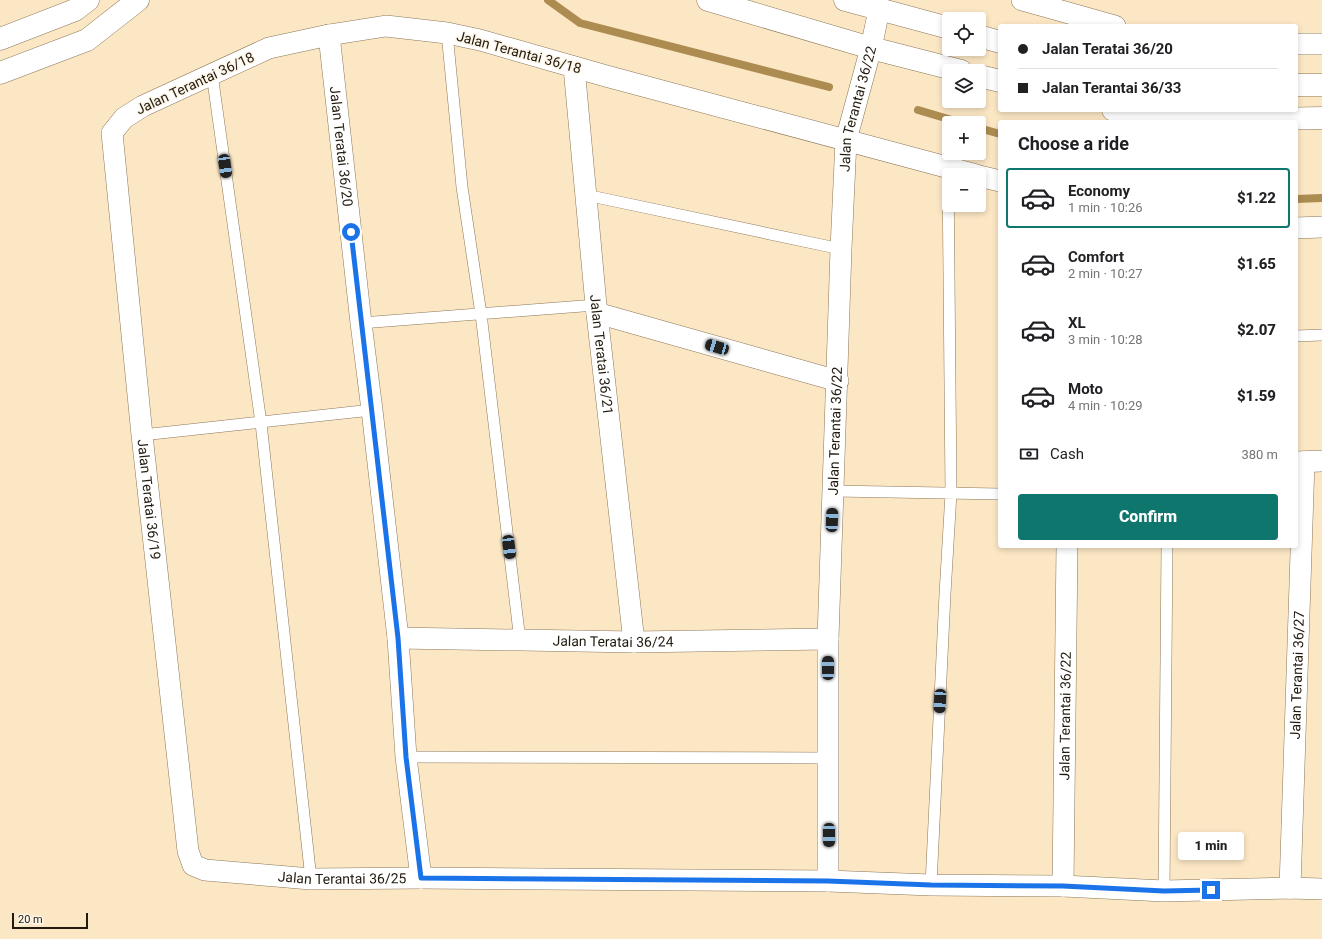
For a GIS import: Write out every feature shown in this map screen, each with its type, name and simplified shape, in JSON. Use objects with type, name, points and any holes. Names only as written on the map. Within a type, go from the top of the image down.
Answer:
[{"type":"street","points":[[0,39],[74,10],[88,0]]},
{"type":"street","points":[[0,73],[87,40],[138,0]]},
{"type":"street","points":[[708,0],[871,48],[942,66]]},
{"type":"street","points":[[845,0],[942,26]]},
{"type":"street","points":[[1022,0],[1109,24]]},
{"type":"street","name":"Jalan Terantai 36/22","points":[[828,881],[828,638],[846,140],[871,48],[879,10]]},
{"type":"street","name":"Jalan Terantai 36/18","points":[[112,133],[124,118],[144,106],[269,48],[329,35],[386,26],[447,33],[480,40],[574,67],[948,168]]},
{"type":"street","name":"Jalan Teratai 36/20","points":[[329,35],[398,638],[406,757],[421,878]]},
{"type":"street","points":[[986,38],[998,41]]},
{"type":"street","points":[[1298,44],[1322,44]]},
{"type":"street","name":"Jalan Teratai 36/21","points":[[574,67],[596,309],[634,642]]},
{"type":"street","points":[[986,78],[998,81]]},
{"type":"street","points":[[1298,85],[1322,85]]},
{"type":"street","points":[[1122,112],[1152,120]]},
{"type":"street","points":[[1211,120],[1322,118]]},
{"type":"street","name":"Jalan Teratai 36/19","points":[[112,133],[142,435],[188,851],[193,865]]},
{"type":"street","name":"Jalan Terantai 36/18","points":[[986,177],[998,180]]},
{"type":"street","points":[[1298,228],[1322,227]]},
{"type":"street","points":[[596,309],[838,381]]},
{"type":"street","name":"Jalan Terantai 36/27","points":[[1290,888],[1307,461]]},
{"type":"street","name":"Jalan Terantai 36/22","points":[[1063,886],[1067,548]]},
{"type":"street","name":"Jalan Teratai 36/24","points":[[398,638],[634,642],[828,638]]},
{"type":"street","name":"Jalan Terantai 36/25","points":[[193,865],[205,870],[311,879],[421,878],[828,881],[931,885],[1063,886],[1164,891],[1290,888],[1322,889]]},
{"type":"lane","points":[[447,33],[462,187],[481,314],[520,641]]},
{"type":"lane","points":[[212,74],[261,423],[311,879]]},
{"type":"lane","points":[[586,195],[841,249]]},
{"type":"lane","points":[[931,885],[951,493],[948,212]]},
{"type":"lane","points":[[361,323],[481,314],[596,309]]},
{"type":"lane","points":[[1298,336],[1322,336]]},
{"type":"lane","points":[[142,435],[372,410]]},
{"type":"lane","points":[[834,491],[998,494]]},
{"type":"lane","points":[[1164,891],[1167,548]]},
{"type":"lane","points":[[406,757],[829,758]]},
{"type":"waterway","points":[[548,0],[580,23],[829,87]]},
{"type":"waterway","points":[[918,110],[942,117]]},
{"type":"waterway","points":[[986,130],[998,133]]},
{"type":"waterway","points":[[1298,199],[1322,198]]},
{"type":"route","points":[[351,232],[398,638],[406,757],[421,878],[828,881],[931,885],[1063,886],[1164,891],[1211,890]]}]
